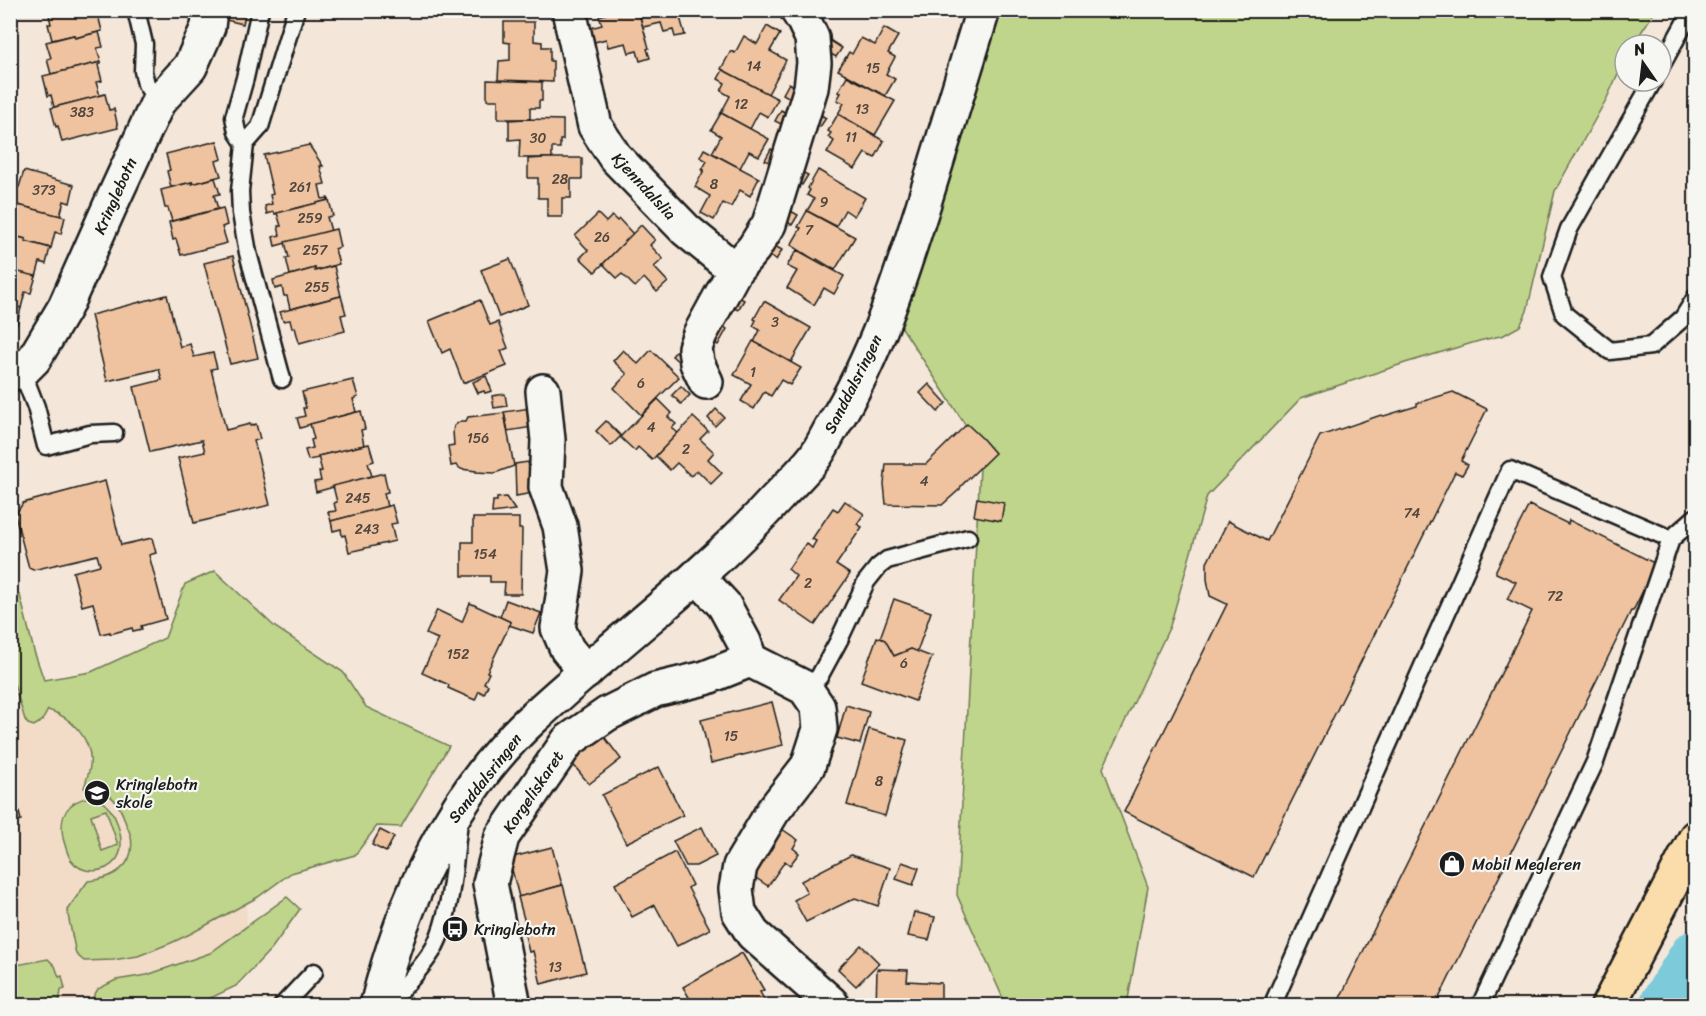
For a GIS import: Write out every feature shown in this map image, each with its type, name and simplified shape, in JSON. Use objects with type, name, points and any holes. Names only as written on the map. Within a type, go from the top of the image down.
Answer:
[{"type":"main road","points":[[1608,1005],[1695,837]]},
{"type":"street","name":"Kringlebotn","points":[[16,373],[34,359],[66,307],[158,102],[190,68],[208,27],[210,10]]},
{"type":"street","name":"Kjenndalslia","points":[[571,10],[570,15],[596,126],[615,157],[686,230],[735,270]]},
{"type":"street","points":[[706,382],[697,363],[695,348],[700,334],[735,270],[754,248],[769,224],[811,88],[814,63],[812,38],[797,10]]},
{"type":"street","name":"Sanddalsringen","points":[[377,1005],[413,895],[437,844],[462,803],[498,756],[531,720],[746,532],[814,458],[862,375],[882,327],[908,252],[983,10]]},
{"type":"street","points":[[543,391],[548,440],[546,487],[560,526],[567,571],[558,628],[567,649],[586,672]]},
{"type":"street","points":[[697,576],[724,604],[744,642],[750,660],[805,688],[818,707],[820,729],[808,766],[773,812],[740,866],[736,889],[739,912],[753,934],[831,1005]]},
{"type":"street","name":"Korgeliskaret","points":[[514,1005],[490,883],[502,837],[568,741],[607,714],[655,690],[705,678],[750,660]]},
{"type":"lane","points":[[136,10],[144,44],[143,71],[146,84],[158,102]]},
{"type":"lane","points":[[245,144],[237,132],[234,117],[260,10]]},
{"type":"lane","points":[[282,379],[248,253],[241,213],[240,191],[245,144],[260,127],[296,10]]},
{"type":"lane","points":[[1673,44],[1692,10]]},
{"type":"lane","points":[[1646,93],[1569,229],[1552,277],[1564,314],[1610,351],[1651,346],[1683,318],[1695,297]]},
{"type":"lane","points":[[16,373],[36,408],[46,446],[90,434],[114,432]]},
{"type":"lane","points":[[1272,1005],[1510,470],[1671,539]]},
{"type":"lane","points":[[1480,1005],[1595,762],[1671,539],[1695,517]]},
{"type":"lane","points":[[805,688],[819,677],[866,582],[878,567],[898,556],[968,538]]},
{"type":"lane","points":[[387,1005],[434,948],[443,923],[450,890],[462,803]]},
{"type":"lane","points":[[282,1005],[314,972]]},
{"type":"shaded area","name":"Kringlebotn skole","points":[[10,571],[44,711],[121,730],[246,856],[247,937],[190,1005],[11,1005]]},
{"type":"green space","points":[[982,11],[1655,11],[1641,33],[1613,33],[1613,85],[1555,191],[1527,311],[1520,326],[1504,335],[1405,363],[1301,398],[1207,496],[1170,626],[1103,768],[1148,887],[1127,1005],[1006,1005],[957,895],[981,449],[901,326]]},
{"type":"green space","points":[[215,571],[275,627],[343,672],[366,707],[449,746],[401,827],[377,826],[355,855],[291,873],[258,897],[190,934],[138,956],[84,961],[76,954],[67,910],[88,881],[106,877],[121,869],[130,856],[131,837],[120,808],[112,797],[100,791],[84,788],[90,769],[90,756],[84,739],[73,724],[48,710],[42,721],[34,726],[25,720],[11,674],[11,597],[20,595],[44,680],[91,672],[165,638],[185,584]]},
{"type":"green space","points":[[89,797],[104,803],[114,816],[120,831],[121,847],[116,860],[100,870],[87,870],[76,865],[68,855],[63,838],[63,817],[70,806]],"holes":[[[106,810],[118,845],[102,851],[91,815]]]},
{"type":"green space","points":[[287,897],[300,909],[272,948],[236,986],[196,1005],[88,1005],[98,989],[116,980],[147,975],[210,953]]},
{"type":"green space","points":[[48,959],[55,966],[59,977],[62,976],[65,989],[61,990],[59,1005],[11,1005],[11,966]]},
{"type":"building","points":[[48,10],[103,10],[103,14],[98,15],[102,31],[75,38],[74,35],[52,40],[48,24],[51,24]]},
{"type":"building","points":[[229,10],[246,10],[243,24],[226,20]]},
{"type":"building","points":[[329,10],[375,10],[374,17]]},
{"type":"building","points":[[618,10],[638,10],[650,58],[640,61],[637,51],[629,53],[626,43],[608,47],[606,39],[587,44],[583,30],[602,25],[599,16]]},
{"type":"building","points":[[638,10],[678,10],[685,35],[675,37],[673,30],[664,32],[661,23],[643,27]]},
{"type":"building","points":[[678,10],[699,10],[699,12],[680,17]]},
{"type":"building","points":[[504,22],[534,22],[534,41],[542,42],[542,47],[550,47],[553,82],[498,80],[499,61],[510,60],[510,43],[504,42]]},
{"type":"building","points":[[767,26],[780,34],[770,51],[786,60],[768,94],[721,69],[731,51],[735,53],[744,36],[757,44]]},
{"type":"building","points":[[884,28],[898,36],[888,53],[895,57],[886,74],[895,79],[885,96],[838,70],[849,52],[852,54],[861,38],[875,45]]},
{"type":"building","points":[[99,32],[103,47],[97,48],[101,62],[51,74],[47,59],[51,58],[46,42]]},
{"type":"building","points":[[831,41],[842,48],[836,57],[826,51]]},
{"type":"building","points":[[101,62],[98,65],[102,81],[96,82],[100,96],[54,107],[51,95],[48,96],[43,76]]},
{"type":"building","points":[[723,70],[778,99],[768,117],[759,112],[750,129],[721,113],[730,96],[721,91],[725,83],[718,79]]},
{"type":"building","points":[[847,76],[895,101],[875,135],[838,114],[844,103],[837,100],[841,93],[838,92]]},
{"type":"building","points":[[487,80],[542,82],[542,101],[539,101],[539,108],[530,108],[530,119],[498,119],[498,100],[487,100]]},
{"type":"building","points":[[789,83],[799,89],[793,100],[783,94]]},
{"type":"building","points":[[105,94],[109,110],[114,109],[118,128],[62,142],[51,108]]},
{"type":"building","points":[[781,110],[791,116],[785,126],[775,121]]},
{"type":"building","points":[[815,111],[826,118],[820,127],[809,121]]},
{"type":"building","points":[[721,113],[769,139],[759,156],[749,151],[740,168],[712,153],[721,136],[711,130]]},
{"type":"building","points":[[838,114],[884,141],[875,158],[865,153],[855,169],[827,153],[834,141],[828,137],[831,133],[828,131]]},
{"type":"building","points":[[509,120],[563,120],[563,140],[560,140],[560,148],[552,148],[552,158],[519,158],[520,139],[509,140]]},
{"type":"building","points":[[217,141],[222,159],[216,161],[221,176],[171,187],[166,154]]},
{"type":"building","points":[[309,145],[323,166],[320,166],[325,184],[319,185],[322,199],[328,198],[329,200],[267,214],[265,206],[272,204],[270,195],[273,194],[264,155]]},
{"type":"building","points":[[704,149],[759,178],[750,196],[740,190],[731,207],[723,203],[714,220],[701,213],[710,196],[695,187],[707,161],[700,157]]},
{"type":"building","points":[[771,149],[780,154],[775,165],[765,160]]},
{"type":"building","points":[[582,158],[582,179],[571,179],[571,198],[562,198],[562,217],[547,217],[547,198],[538,198],[538,178],[528,178],[528,159]]},
{"type":"building","points":[[797,170],[808,175],[802,185],[792,179]]},
{"type":"building","points":[[818,170],[865,198],[854,216],[845,210],[836,226],[807,211],[814,199],[807,195],[810,190],[808,188]]},
{"type":"building","points":[[24,171],[74,185],[70,203],[64,201],[60,216],[10,203],[10,192],[14,193],[16,186],[19,187]]},
{"type":"building","points":[[215,178],[220,194],[214,195],[218,209],[172,221],[168,208],[165,208],[161,190]]},
{"type":"building","points":[[329,200],[333,216],[327,217],[331,231],[275,246],[273,237],[280,235],[278,226],[281,226],[277,213]]},
{"type":"building","points":[[14,204],[65,217],[61,234],[55,232],[51,248],[10,235],[10,217]]},
{"type":"building","points":[[223,208],[227,225],[222,227],[227,243],[181,255],[176,239],[173,240],[169,222]]},
{"type":"building","points":[[787,209],[798,215],[792,225],[781,218]]},
{"type":"building","points":[[807,211],[855,237],[835,270],[791,245],[801,228],[798,227]]},
{"type":"building","points":[[598,214],[606,222],[612,216],[617,221],[619,219],[633,234],[595,272],[580,258],[588,250],[575,236]]},
{"type":"building","points":[[641,225],[655,240],[650,245],[663,259],[654,267],[668,282],[657,292],[644,278],[635,287],[622,274],[617,278],[603,264]]},
{"type":"building","points":[[336,229],[340,247],[335,249],[339,264],[290,275],[285,242]]},
{"type":"building","points":[[10,235],[50,248],[46,264],[40,262],[36,277],[10,270]]},
{"type":"building","points":[[771,244],[782,250],[776,260],[766,254]]},
{"type":"building","points":[[797,250],[844,276],[834,294],[824,288],[814,305],[787,288],[797,271],[787,266]]},
{"type":"building","points":[[233,256],[258,358],[230,364],[204,263]]},
{"type":"building","points":[[510,259],[528,305],[499,317],[481,270]]},
{"type":"building","points":[[334,266],[341,296],[290,309],[282,287],[275,289],[273,280],[315,268],[315,271]]},
{"type":"building","points":[[10,270],[36,276],[31,293],[25,292],[21,308],[10,305]]},
{"type":"building","points":[[734,294],[744,300],[738,310],[728,305]]},
{"type":"building","points":[[167,295],[180,347],[190,344],[194,357],[213,353],[217,368],[211,369],[226,430],[256,424],[260,439],[254,441],[270,505],[194,523],[178,458],[205,452],[202,440],[150,452],[134,387],[162,380],[159,369],[107,381],[91,315]]},
{"type":"building","points":[[341,296],[346,314],[341,315],[345,331],[299,343],[295,327],[292,328],[290,320],[283,321],[280,312]]},
{"type":"building","points":[[480,300],[490,325],[498,322],[508,348],[501,351],[507,366],[463,383],[450,349],[442,353],[429,321]]},
{"type":"building","points":[[764,301],[811,328],[791,362],[754,342],[760,330],[753,326],[756,320],[754,319]]},
{"type":"building","points":[[10,305],[21,308],[17,324],[11,322],[10,326]]},
{"type":"building","points":[[717,323],[727,329],[718,345],[708,338]]},
{"type":"building","points":[[753,341],[801,368],[790,385],[781,380],[771,396],[764,392],[754,409],[741,401],[751,384],[734,375]]},
{"type":"building","points":[[680,347],[688,355],[680,363],[672,356]]},
{"type":"building","points":[[623,350],[638,364],[651,350],[679,377],[641,415],[614,388],[627,374],[613,361]]},
{"type":"building","points":[[486,376],[492,391],[478,393],[473,382]]},
{"type":"building","points":[[353,380],[358,397],[353,399],[356,412],[300,428],[297,418],[305,416],[303,408],[306,408],[302,392]]},
{"type":"building","points":[[929,384],[946,403],[938,412],[920,393]]},
{"type":"building","points":[[681,386],[690,395],[681,404],[672,395]]},
{"type":"building","points":[[1453,392],[1487,409],[1461,461],[1468,465],[1462,475],[1455,472],[1254,877],[1124,812],[1227,604],[1210,596],[1207,563],[1228,521],[1267,541],[1320,436],[1381,415],[1417,406],[1417,403]]},
{"type":"building","points":[[505,394],[507,406],[494,408],[492,396]]},
{"type":"building","points":[[658,399],[672,413],[668,417],[676,424],[672,428],[678,433],[652,460],[638,447],[635,451],[620,437]]},
{"type":"building","points":[[530,408],[533,427],[508,431],[504,412]]},
{"type":"building","points":[[716,409],[724,417],[715,426],[708,418]]},
{"type":"building","points":[[361,411],[365,429],[361,430],[364,445],[308,460],[305,450],[313,448],[311,440],[314,439],[310,424]]},
{"type":"building","points":[[504,413],[514,466],[495,473],[476,472],[461,469],[456,465],[451,466],[448,446],[454,445],[454,426],[461,421],[466,421],[468,417]]},
{"type":"building","points":[[693,417],[708,431],[700,439],[714,452],[708,459],[722,473],[711,484],[697,470],[691,476],[677,463],[670,470],[656,456]]},
{"type":"building","points":[[606,421],[621,436],[611,446],[596,431]]},
{"type":"building","points":[[967,424],[995,453],[960,489],[942,505],[886,504],[884,484],[886,464],[926,464]]},
{"type":"building","points":[[369,444],[374,461],[368,463],[372,476],[316,492],[314,482],[321,481],[319,472],[322,471],[318,456]]},
{"type":"building","points":[[528,462],[533,493],[516,496],[515,464]]},
{"type":"building","points":[[384,473],[388,492],[384,493],[387,507],[331,521],[328,512],[336,511],[334,503],[337,502],[333,486]]},
{"type":"building","points":[[105,481],[121,545],[152,538],[156,553],[149,555],[166,619],[141,626],[142,629],[133,631],[132,628],[110,634],[110,632],[101,634],[93,603],[82,606],[73,572],[100,565],[97,555],[33,570],[29,568],[15,515],[23,503]]},
{"type":"building","points":[[506,497],[515,510],[492,513],[493,501]]},
{"type":"building","points":[[977,498],[1004,503],[1001,521],[974,516]]},
{"type":"building","points":[[845,501],[864,514],[857,524],[862,527],[836,565],[850,574],[815,625],[779,600],[796,576],[788,569],[806,543],[812,548],[816,541],[812,539],[833,508],[838,511]]},
{"type":"building","points":[[392,505],[397,523],[391,524],[395,541],[349,552],[345,535],[342,536],[341,529],[333,531],[331,521]]},
{"type":"building","points":[[1529,505],[1568,524],[1569,520],[1656,564],[1435,1006],[1336,1006],[1532,611],[1507,599],[1516,582],[1496,573]]},
{"type":"building","points":[[473,518],[519,518],[519,529],[522,529],[521,594],[504,594],[505,582],[490,582],[490,576],[462,576],[462,542],[473,542]]},
{"type":"building","points":[[894,599],[931,612],[917,652],[911,649],[894,656],[885,640],[880,638]]},
{"type":"building","points":[[506,600],[541,613],[533,633],[509,625],[511,622],[500,617]]},
{"type":"building","points":[[470,603],[511,622],[487,672],[489,673],[484,683],[488,685],[484,694],[479,691],[475,700],[422,673],[438,639],[426,634],[437,610],[462,622]]},
{"type":"building","points":[[877,637],[885,640],[894,656],[911,649],[932,657],[915,701],[861,681]]},
{"type":"building","points":[[772,702],[783,745],[711,763],[701,720]]},
{"type":"building","points":[[846,705],[869,712],[860,744],[837,738]]},
{"type":"building","points":[[869,729],[907,740],[885,816],[847,805]]},
{"type":"building","points":[[600,731],[621,759],[589,784],[567,757]]},
{"type":"building","points":[[659,767],[683,815],[626,843],[602,795]]},
{"type":"building","points":[[10,777],[21,820],[10,823]]},
{"type":"building","points":[[702,827],[716,856],[696,866],[686,866],[673,841]]},
{"type":"building","points":[[779,827],[798,840],[793,848],[799,853],[790,865],[785,861],[768,886],[750,874]]},
{"type":"building","points":[[380,830],[394,837],[386,852],[372,845]]},
{"type":"building","points":[[552,847],[562,885],[519,897],[509,858]]},
{"type":"building","points":[[675,852],[692,885],[688,888],[710,929],[677,946],[655,905],[632,917],[615,884]]},
{"type":"building","points":[[851,855],[890,868],[878,906],[855,898],[806,922],[794,900],[807,893],[801,881]]},
{"type":"building","points":[[902,862],[919,868],[913,885],[896,879]]},
{"type":"building","points":[[563,885],[586,972],[541,984],[533,951],[529,952],[524,931],[527,930],[518,897]]},
{"type":"building","points":[[914,912],[935,917],[929,940],[908,936]]},
{"type":"building","points":[[861,945],[879,963],[856,986],[838,969]]},
{"type":"building","points":[[742,953],[764,990],[760,992],[766,1003],[760,1006],[694,1006],[683,987]]},
{"type":"building","points":[[877,969],[908,970],[907,981],[941,983],[941,1006],[876,1006]]},
{"type":"waterway","points":[[1666,1006],[1696,957]]},
{"type":"place","name":"Kringlebotn skole","points":[[97,793]]},
{"type":"place","name":"Mobil Megleren","points":[[1452,864]]},
{"type":"place","name":"Kringlebotn","points":[[455,929]]}]
